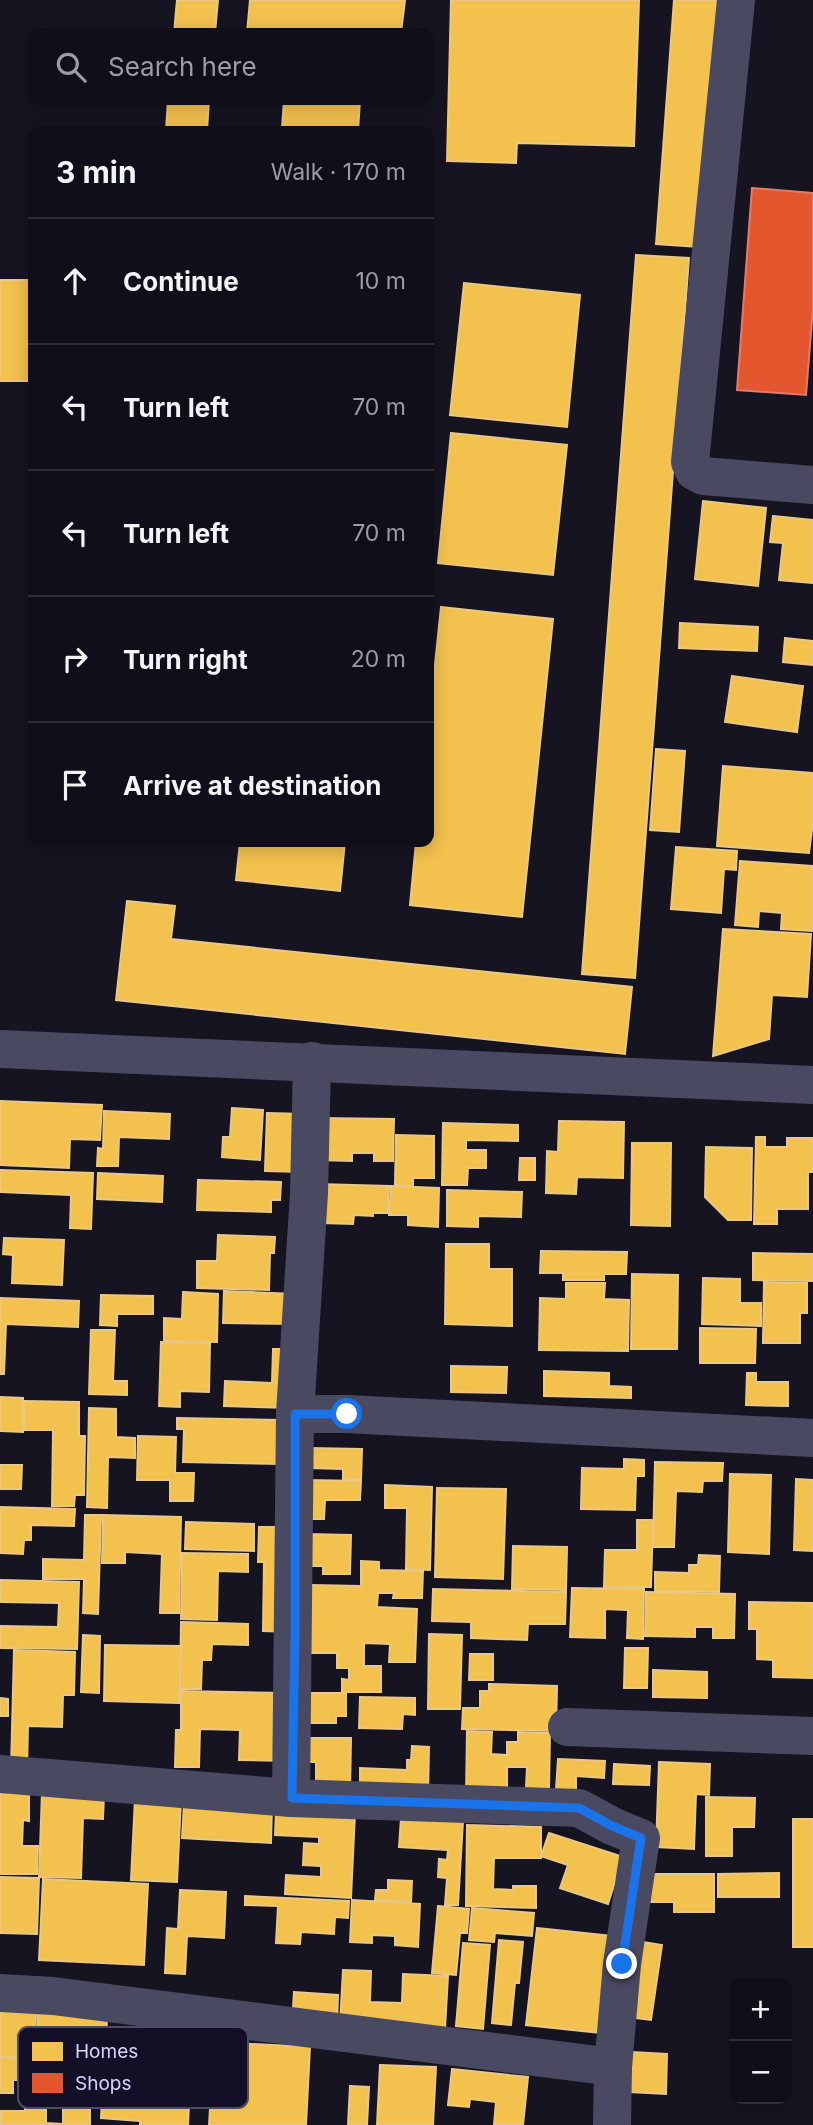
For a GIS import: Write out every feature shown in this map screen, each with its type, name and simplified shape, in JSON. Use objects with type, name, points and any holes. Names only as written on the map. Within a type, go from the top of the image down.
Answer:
[{"type":"street","points":[[736,0],[690,462],[694,471],[703,475],[813,485]]},
{"type":"street","points":[[0,1049],[813,1085]]},
{"type":"street","points":[[292,1798],[295,1414],[310,1193],[312,1061]]},
{"type":"street","points":[[295,1414],[347,1414],[813,1438]]},
{"type":"street","points":[[566,1727],[813,1736]]},
{"type":"street","points":[[0,1774],[292,1798],[579,1808],[641,1838],[622,1964],[613,2067],[612,2125]]},
{"type":"street","points":[[0,1993],[53,1996],[613,2067]]},
{"type":"building: Homes","points":[[177,0],[218,0],[215,28],[174,28]]},
{"type":"building: Homes","points":[[250,0],[405,0],[402,28],[247,28]]},
{"type":"building: Homes","points":[[451,0],[639,0],[634,146],[517,143],[516,163],[447,161]]},
{"type":"building: Homes","points":[[674,0],[718,0],[699,247],[656,244]]},
{"type":"building: Homes","points":[[168,105],[209,105],[207,126],[166,126]]},
{"type":"building: Homes","points":[[284,105],[360,105],[358,126],[282,126]]},
{"type":"building: Homes","points":[[636,255],[689,258],[635,978],[582,974]]},
{"type":"building: Homes","points":[[0,280],[28,280],[28,381],[0,381]]},
{"type":"building: Homes","points":[[464,283],[580,295],[567,427],[450,415]]},
{"type":"building: Homes","points":[[451,433],[567,445],[553,575],[438,563]]},
{"type":"building: Homes","points":[[703,501],[766,508],[758,586],[695,579]]},
{"type":"building: Homes","points":[[773,516],[813,520],[813,583],[779,580],[783,543],[770,542]]},
{"type":"building: Homes","points":[[441,607],[553,619],[522,917],[410,905],[416,847],[434,847],[434,674]]},
{"type":"building: Homes","points":[[680,623],[758,627],[757,651],[679,648]]},
{"type":"building: Homes","points":[[785,638],[813,641],[813,665],[783,662]]},
{"type":"building: Homes","points":[[732,676],[803,686],[797,732],[725,722]]},
{"type":"building: Homes","points":[[656,749],[685,751],[679,832],[650,830]]},
{"type":"building: Homes","points":[[723,766],[813,773],[813,822],[809,853],[717,846]]},
{"type":"building: Homes","points":[[239,847],[344,847],[340,891],[236,880]]},
{"type":"building: Homes","points":[[676,847],[737,851],[736,870],[724,869],[721,913],[671,909]]},
{"type":"building: Homes","points":[[740,861],[813,866],[813,931],[781,929],[782,913],[759,911],[758,927],[735,925]]},
{"type":"building: Homes","points":[[127,901],[175,906],[171,939],[632,987],[625,1054],[116,1000]]},
{"type":"building: Homes","points":[[723,929],[811,934],[807,997],[772,995],[769,1039],[713,1056]]},
{"type":"building: Homes","points":[[0,1101],[102,1105],[100,1140],[70,1139],[69,1168],[0,1165]]},
{"type":"building: Homes","points":[[232,1108],[263,1110],[260,1160],[222,1157],[223,1137],[230,1137]]},
{"type":"building: Homes","points":[[104,1111],[170,1114],[169,1139],[119,1137],[118,1166],[97,1166],[98,1148],[103,1149]]},
{"type":"building: Homes","points":[[267,1113],[305,1114],[304,1172],[265,1171]]},
{"type":"building: Homes","points":[[318,1118],[394,1119],[393,1161],[374,1161],[374,1153],[352,1153],[352,1161],[317,1160]]},
{"type":"building: Homes","points":[[559,1121],[624,1122],[623,1178],[577,1177],[576,1194],[546,1193],[547,1151],[558,1152]]},
{"type":"building: Homes","points":[[443,1123],[518,1125],[518,1141],[466,1140],[466,1150],[486,1150],[486,1168],[468,1168],[467,1185],[442,1185]]},
{"type":"building: Homes","points":[[396,1135],[434,1136],[434,1178],[413,1178],[413,1186],[395,1185]]},
{"type":"building: Homes","points":[[756,1137],[765,1137],[765,1147],[787,1147],[787,1138],[813,1138],[813,1172],[808,1172],[808,1209],[777,1209],[777,1224],[754,1224]]},
{"type":"building: Homes","points":[[632,1143],[671,1143],[670,1226],[631,1225]]},
{"type":"building: Homes","points":[[706,1147],[752,1148],[751,1220],[728,1220],[705,1197]]},
{"type":"building: Homes","points":[[520,1158],[535,1158],[535,1180],[519,1180]]},
{"type":"building: Homes","points":[[0,1170],[93,1173],[91,1229],[70,1228],[71,1195],[0,1192]]},
{"type":"building: Homes","points":[[98,1173],[163,1176],[162,1202],[97,1199]]},
{"type":"building: Homes","points":[[198,1180],[281,1182],[280,1200],[271,1200],[271,1212],[197,1210]]},
{"type":"building: Homes","points":[[318,1184],[389,1186],[388,1213],[373,1213],[373,1216],[354,1215],[353,1224],[321,1223]]},
{"type":"building: Homes","points":[[391,1186],[439,1188],[438,1227],[408,1225],[408,1215],[389,1215]]},
{"type":"building: Homes","points":[[447,1190],[522,1192],[521,1217],[478,1216],[478,1227],[447,1226]]},
{"type":"building: Homes","points":[[218,1235],[275,1237],[274,1253],[270,1253],[269,1290],[197,1288],[197,1261],[217,1261]]},
{"type":"building: Homes","points":[[4,1238],[64,1240],[62,1285],[12,1283],[13,1255],[3,1254]]},
{"type":"building: Homes","points":[[446,1244],[489,1244],[489,1269],[512,1269],[512,1326],[445,1324]]},
{"type":"building: Homes","points":[[541,1251],[627,1252],[626,1274],[604,1274],[604,1280],[563,1280],[563,1273],[540,1273]]},
{"type":"building: Homes","points":[[753,1253],[813,1254],[813,1281],[753,1280]]},
{"type":"building: Homes","points":[[632,1274],[678,1275],[677,1349],[631,1349]]},
{"type":"building: Homes","points":[[703,1278],[740,1279],[740,1303],[761,1303],[761,1326],[702,1324]]},
{"type":"building: Homes","points":[[764,1282],[807,1283],[807,1313],[800,1313],[800,1343],[763,1343]]},
{"type":"building: Homes","points":[[566,1283],[605,1283],[604,1299],[629,1300],[628,1351],[539,1350],[540,1298],[566,1299]]},
{"type":"building: Homes","points":[[224,1291],[295,1294],[294,1324],[223,1323]]},
{"type":"building: Homes","points":[[183,1292],[218,1294],[217,1342],[164,1341],[164,1318],[182,1319]]},
{"type":"building: Homes","points":[[101,1295],[153,1296],[153,1314],[117,1314],[117,1326],[100,1325]]},
{"type":"building: Homes","points":[[0,1298],[79,1301],[78,1327],[6,1324],[4,1374],[0,1374]]},
{"type":"building: Homes","points":[[700,1328],[756,1329],[755,1363],[700,1363]]},
{"type":"building: Homes","points":[[91,1330],[115,1330],[113,1381],[127,1381],[127,1395],[89,1394]]},
{"type":"building: Homes","points":[[161,1342],[210,1343],[209,1392],[180,1391],[180,1407],[159,1406]]},
{"type":"building: Homes","points":[[273,1349],[291,1349],[290,1408],[224,1406],[225,1381],[272,1383]]},
{"type":"building: Homes","points":[[451,1366],[507,1367],[506,1393],[451,1392]]},
{"type":"building: Homes","points":[[544,1371],[609,1373],[609,1386],[631,1387],[631,1398],[544,1396]]},
{"type":"building: Homes","points":[[747,1373],[756,1373],[756,1382],[788,1382],[788,1406],[746,1405]]},
{"type":"building: Homes","points":[[0,1397],[23,1398],[23,1432],[0,1431]]},
{"type":"building: Homes","points":[[24,1401],[79,1402],[79,1436],[85,1436],[84,1495],[75,1495],[74,1506],[52,1506],[53,1430],[24,1430]]},
{"type":"building: Homes","points":[[89,1408],[116,1409],[116,1437],[135,1438],[135,1458],[108,1457],[107,1508],[87,1507]]},
{"type":"building: Homes","points":[[177,1418],[282,1420],[281,1464],[183,1462],[184,1429],[177,1429]]},
{"type":"building: Homes","points":[[138,1436],[176,1437],[175,1473],[194,1473],[193,1501],[170,1501],[170,1480],[137,1480]]},
{"type":"building: Homes","points":[[309,1448],[362,1449],[361,1480],[343,1479],[343,1469],[309,1468]]},
{"type":"building: Homes","points":[[624,1459],[644,1460],[644,1476],[636,1476],[635,1510],[581,1509],[582,1468],[624,1469]]},
{"type":"building: Homes","points":[[655,1462],[723,1463],[722,1481],[703,1481],[702,1492],[676,1491],[674,1547],[653,1547]]},
{"type":"building: Homes","points":[[0,1465],[22,1465],[21,1489],[0,1489]]},
{"type":"building: Homes","points":[[730,1474],[771,1475],[769,1554],[728,1552]]},
{"type":"building: Homes","points":[[796,1479],[813,1480],[813,1551],[794,1550]]},
{"type":"building: Homes","points":[[307,1480],[361,1481],[360,1500],[325,1500],[324,1519],[306,1519]]},
{"type":"building: Homes","points":[[385,1485],[432,1487],[430,1570],[406,1569],[407,1508],[385,1508]]},
{"type":"building: Homes","points":[[437,1488],[506,1489],[503,1579],[435,1577]]},
{"type":"building: Homes","points":[[0,1507],[75,1509],[74,1526],[31,1525],[31,1540],[24,1540],[23,1554],[0,1553]]},
{"type":"building: Homes","points":[[85,1515],[101,1515],[98,1614],[83,1613],[84,1579],[43,1579],[43,1559],[84,1560]]},
{"type":"building: Homes","points":[[103,1515],[181,1517],[179,1613],[160,1613],[162,1554],[125,1552],[125,1563],[102,1563]]},
{"type":"building: Homes","points":[[637,1520],[653,1520],[651,1587],[604,1587],[605,1550],[637,1550]]},
{"type":"building: Homes","points":[[186,1522],[254,1524],[254,1551],[185,1549]]},
{"type":"building: Homes","points":[[259,1527],[292,1527],[290,1632],[263,1631],[264,1562],[258,1562]]},
{"type":"building: Homes","points":[[306,1534],[351,1535],[350,1574],[323,1574],[323,1566],[305,1566]]},
{"type":"building: Homes","points":[[513,1546],[567,1547],[566,1590],[512,1589]]},
{"type":"building: Homes","points":[[182,1553],[248,1554],[248,1572],[218,1571],[217,1620],[181,1619]]},
{"type":"building: Homes","points":[[699,1555],[720,1556],[719,1592],[655,1591],[655,1572],[689,1573],[689,1565],[698,1565]]},
{"type":"building: Homes","points":[[361,1561],[379,1562],[379,1570],[423,1571],[422,1598],[393,1598],[394,1593],[378,1593],[377,1607],[417,1609],[415,1662],[389,1662],[390,1644],[364,1643],[364,1666],[381,1666],[381,1692],[342,1692],[342,1679],[349,1680],[349,1668],[337,1668],[337,1653],[310,1653],[312,1585],[361,1586]]},
{"type":"building: Homes","points":[[1,1580],[79,1582],[77,1649],[0,1648],[0,1626],[58,1627],[59,1603],[0,1602]]},
{"type":"building: Homes","points":[[572,1588],[644,1589],[643,1639],[627,1638],[628,1610],[605,1609],[605,1638],[570,1637]]},
{"type":"building: Homes","points":[[433,1589],[566,1592],[565,1624],[528,1624],[527,1640],[471,1638],[471,1622],[432,1621]]},
{"type":"building: Homes","points":[[646,1592],[735,1594],[734,1638],[713,1638],[713,1627],[695,1627],[695,1637],[645,1636]]},
{"type":"building: Homes","points":[[749,1602],[813,1603],[813,1678],[773,1677],[773,1660],[757,1659],[757,1629],[749,1629]]},
{"type":"building: Homes","points":[[181,1622],[248,1624],[248,1645],[212,1644],[211,1660],[202,1660],[201,1689],[180,1689]]},
{"type":"building: Homes","points":[[429,1634],[462,1635],[460,1709],[428,1709]]},
{"type":"building: Homes","points":[[83,1635],[100,1636],[99,1693],[81,1692]]},
{"type":"building: Homes","points":[[105,1645],[181,1646],[179,1703],[104,1701]]},
{"type":"building: Homes","points":[[625,1648],[648,1648],[647,1688],[624,1688]]},
{"type":"building: Homes","points":[[14,1650],[75,1652],[74,1695],[63,1695],[62,1727],[28,1726],[27,1770],[11,1769]]},
{"type":"building: Homes","points":[[470,1654],[493,1654],[493,1680],[469,1680]]},
{"type":"building: Homes","points":[[653,1670],[707,1672],[707,1698],[653,1697]]},
{"type":"building: Homes","points":[[489,1684],[557,1686],[556,1731],[462,1729],[463,1708],[480,1708],[480,1691],[489,1691]]},
{"type":"building: Homes","points":[[181,1691],[287,1693],[285,1761],[239,1760],[240,1730],[200,1729],[199,1767],[175,1767],[176,1730],[181,1730]]},
{"type":"building: Homes","points":[[299,1693],[346,1693],[346,1716],[336,1716],[336,1723],[299,1723]]},
{"type":"building: Homes","points":[[360,1697],[415,1698],[415,1715],[403,1714],[402,1729],[359,1728]]},
{"type":"building: Homes","points":[[0,1698],[8,1699],[8,1716],[0,1716]]},
{"type":"building: Homes","points":[[467,1731],[492,1732],[491,1754],[507,1755],[507,1742],[518,1742],[518,1732],[550,1733],[549,1788],[526,1788],[527,1767],[507,1767],[507,1798],[466,1797]]},
{"type":"building: Homes","points":[[296,1738],[351,1738],[350,1790],[316,1790],[316,1762],[296,1762]]},
{"type":"building: Homes","points":[[412,1746],[429,1747],[428,1795],[360,1794],[360,1768],[407,1770]]},
{"type":"building: Homes","points":[[558,1759],[605,1761],[604,1778],[576,1776],[576,1791],[556,1790]]},
{"type":"building: Homes","points":[[659,1762],[710,1764],[709,1795],[696,1794],[694,1849],[656,1847]]},
{"type":"building: Homes","points":[[614,1764],[650,1766],[649,1785],[613,1784]]},
{"type":"building: Homes","points":[[0,1792],[29,1792],[29,1821],[23,1820],[22,1846],[38,1846],[37,1874],[0,1874]]},
{"type":"building: Homes","points":[[42,1792],[104,1794],[103,1819],[83,1818],[81,1878],[39,1877]]},
{"type":"building: Homes","points":[[706,1797],[755,1798],[754,1827],[732,1827],[732,1856],[706,1856]]},
{"type":"building: Homes","points":[[135,1798],[181,1800],[177,1882],[131,1880]]},
{"type":"building: Homes","points":[[184,1804],[272,1808],[271,1843],[182,1838]]},
{"type":"building: Homes","points":[[276,1809],[355,1813],[351,1898],[285,1894],[286,1875],[321,1877],[321,1866],[303,1865],[304,1843],[319,1844],[319,1837],[275,1835]]},
{"type":"building: Homes","points":[[401,1818],[463,1821],[458,1905],[445,1905],[447,1878],[438,1877],[439,1859],[447,1860],[448,1850],[399,1847]]},
{"type":"building: Homes","points":[[793,1819],[813,1819],[813,1947],[793,1947]]},
{"type":"building: Homes","points":[[467,1825],[541,1827],[541,1858],[494,1858],[493,1889],[513,1890],[513,1886],[536,1886],[536,1908],[466,1906]]},
{"type":"building: Homes","points":[[549,1833],[623,1857],[608,1904],[560,1888],[568,1865],[541,1856]]},
{"type":"building: Homes","points":[[779,1873],[779,1897],[718,1897],[718,1874]]},
{"type":"building: Homes","points":[[646,1874],[714,1874],[714,1912],[674,1912],[674,1902],[646,1902]]},
{"type":"building: Homes","points":[[0,1877],[39,1878],[37,1934],[0,1933]]},
{"type":"building: Homes","points":[[43,1879],[148,1884],[144,1965],[39,1960]]},
{"type":"building: Homes","points":[[388,1880],[412,1881],[411,1902],[375,1900],[376,1890],[388,1890]]},
{"type":"building: Homes","points":[[180,1890],[226,1892],[224,1938],[187,1936],[185,1974],[165,1973],[167,1928],[178,1929]]},
{"type":"building: Homes","points":[[245,1896],[349,1901],[348,1918],[335,1917],[334,1934],[301,1932],[300,1944],[276,1943],[278,1906],[245,1905]]},
{"type":"building: Homes","points":[[352,1900],[420,1904],[418,1947],[395,1945],[395,1936],[372,1935],[372,1943],[350,1942]]},
{"type":"building: Homes","points":[[438,1906],[469,1909],[467,1933],[460,1933],[456,1975],[432,1973]]},
{"type":"building: Homes","points":[[472,1908],[534,1913],[532,1936],[495,1933],[494,1942],[469,1940]]},
{"type":"building: Homes","points":[[537,1928],[621,1937],[610,2034],[526,2025]]},
{"type":"building: Homes","points":[[499,1940],[523,1942],[511,2025],[492,2023]]},
{"type":"building: Homes","points":[[637,1941],[662,1945],[651,2020],[626,2017]]},
{"type":"building: Homes","points":[[463,1943],[490,1945],[483,2029],[456,2026]]},
{"type":"building: Homes","points":[[343,1970],[371,1971],[370,2002],[402,2003],[403,1974],[448,1976],[445,2029],[340,2024]]},
{"type":"building: Homes","points":[[294,1992],[338,1995],[337,2025],[292,2023]]},
{"type":"building: Homes","points":[[0,2007],[36,2007],[36,2027],[18,2027],[18,2057],[0,2057]]},
{"type":"building: Homes","points":[[38,2009],[107,2010],[107,2027],[38,2027]]},
{"type":"building: Homes","points":[[248,2044],[310,2047],[306,2125],[209,2125],[210,2108],[248,2108]]},
{"type":"building: Homes","points":[[631,2052],[667,2054],[666,2094],[629,2092]]},
{"type":"building: Homes","points":[[0,2058],[18,2058],[18,2080],[13,2080],[13,2093],[0,2093]]},
{"type":"building: Homes","points":[[380,2065],[436,2067],[433,2125],[377,2125]]},
{"type":"building: Homes","points":[[452,2069],[528,2077],[523,2125],[494,2125],[496,2102],[470,2099],[469,2107],[448,2105]]},
{"type":"building: Homes","points":[[350,2086],[369,2087],[367,2125],[348,2125]]},
{"type":"building: Homes","points":[[25,2108],[46,2108],[46,2123],[63,2124],[63,2108],[90,2108],[90,2125],[1,2125],[1,2111],[25,2111]]},
{"type":"building: Homes","points":[[101,2108],[189,2108],[188,2125],[140,2125],[140,2121],[101,2118]]},
{"type":"building: Shops","points":[[752,188],[813,193],[813,308],[806,395],[737,390]]},
{"type":"route","points":[[347,1414],[295,1414],[292,1798],[579,1808],[641,1838],[622,1964]]}]
